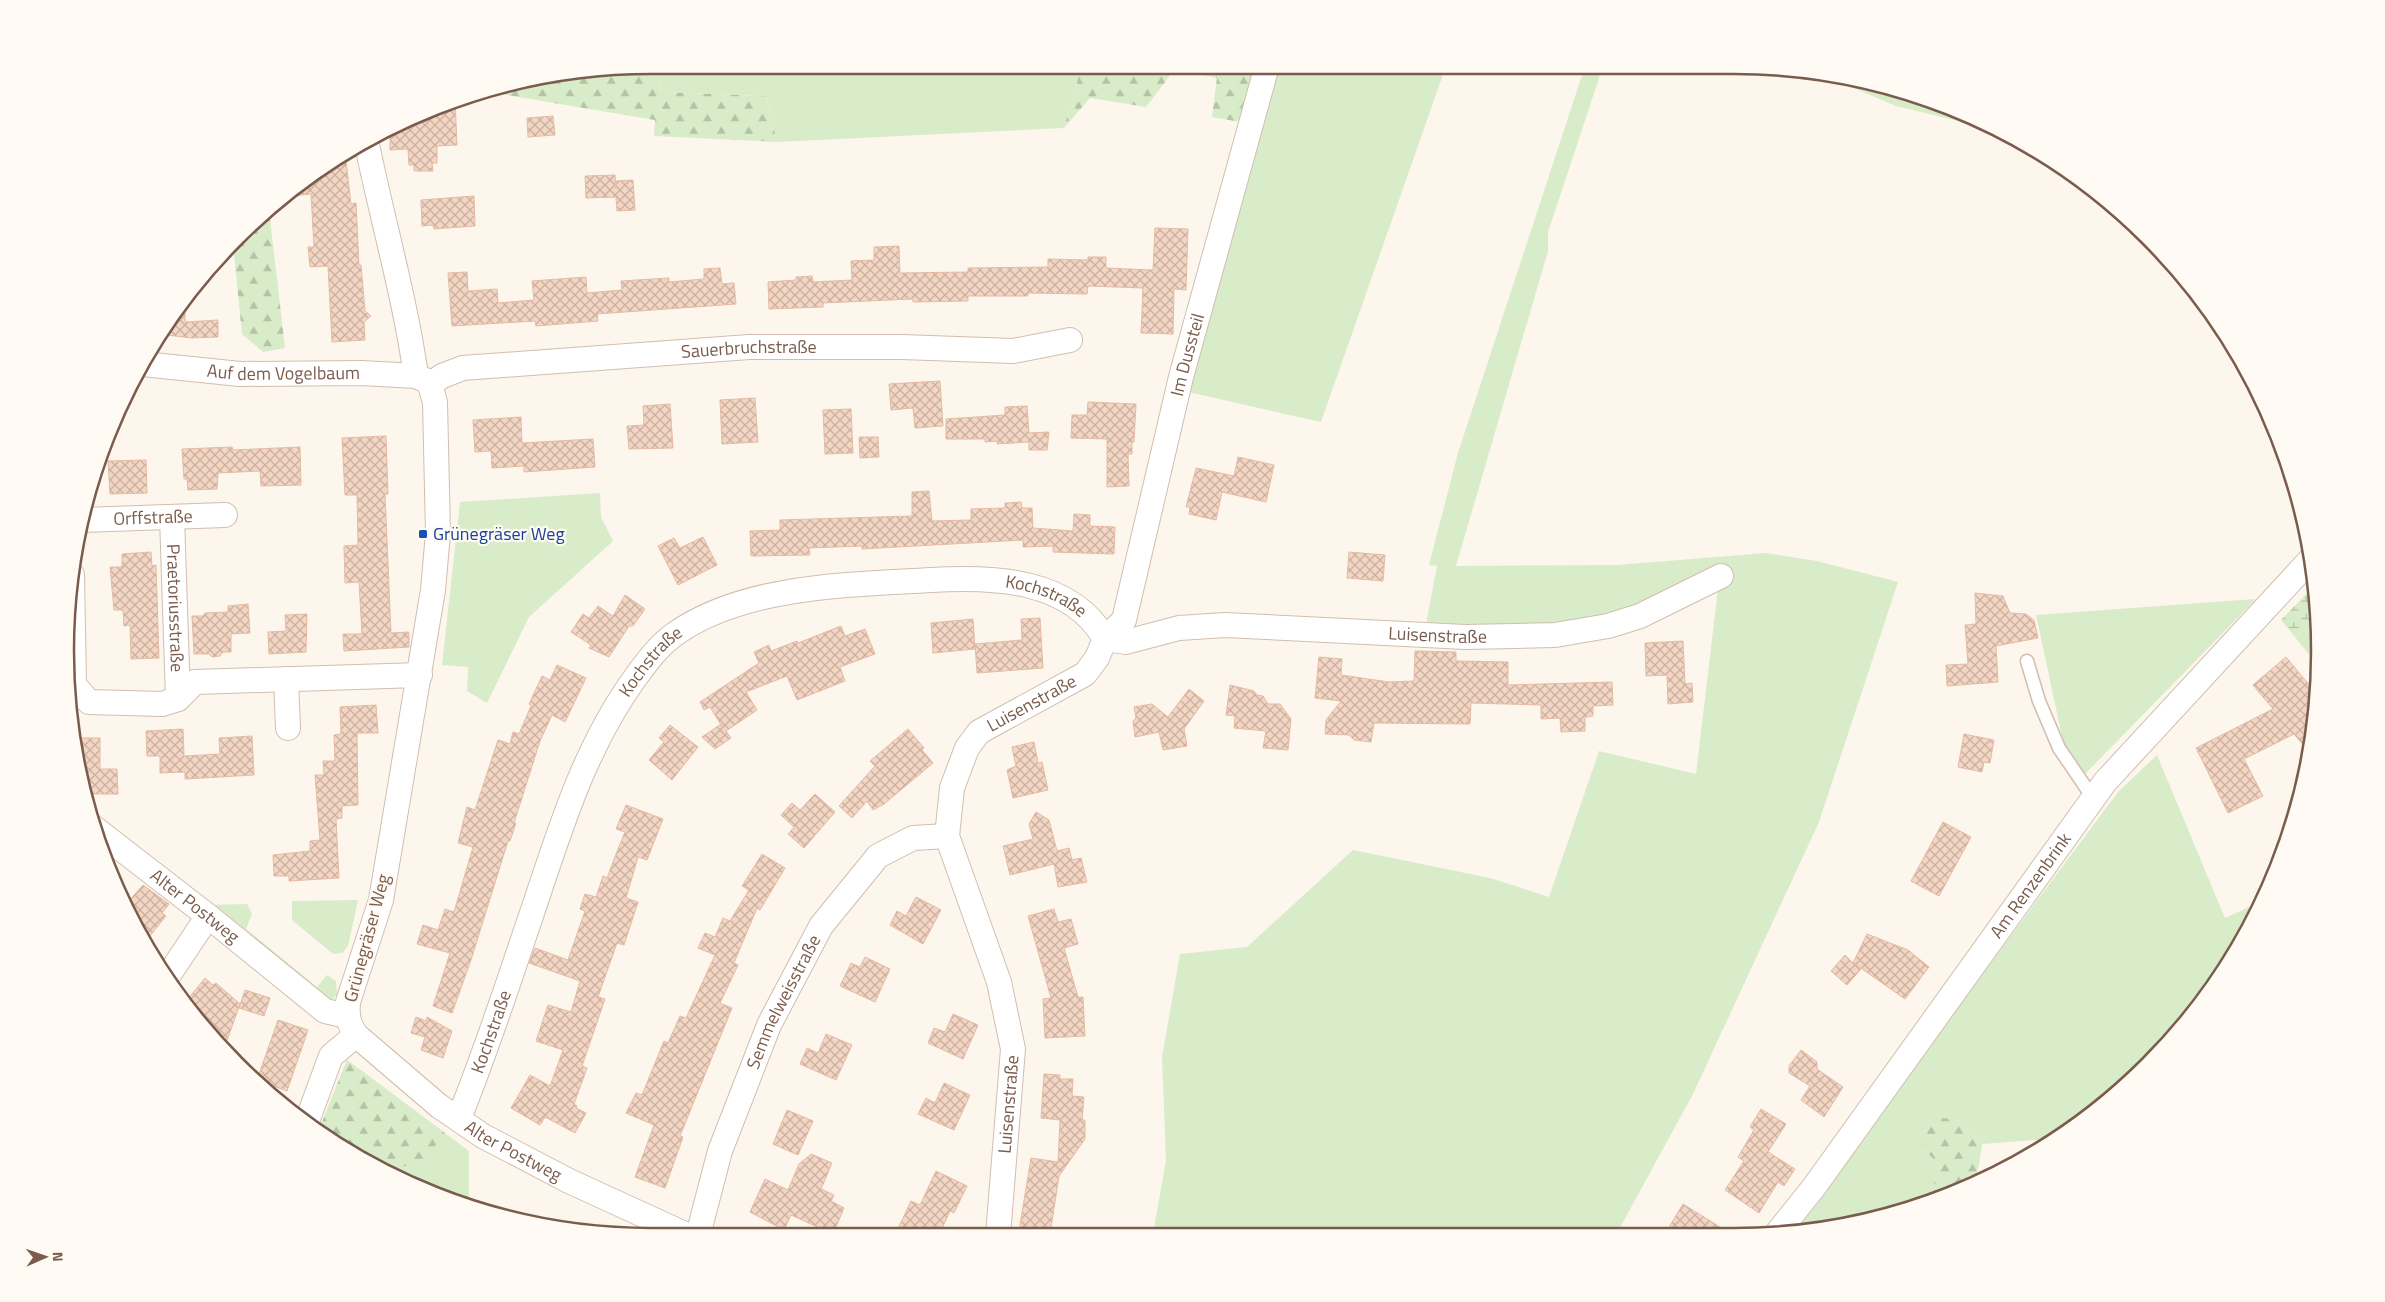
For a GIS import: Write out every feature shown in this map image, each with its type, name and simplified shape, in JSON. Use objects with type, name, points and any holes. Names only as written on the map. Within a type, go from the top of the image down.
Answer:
[{"type":"street","name":"Im Dussteil","points":[[1105,639],[1124,620],[1178,386],[1265,74]]},
{"type":"street","name":"Grünegräser Weg","points":[[351,1025],[348,1002],[381,900],[420,675],[433,590],[438,532],[435,402],[424,381],[411,341],[368,148]]},
{"type":"street","name":"Sauerbruchstraße","points":[[424,381],[464,368],[606,356],[749,347],[902,347],[1013,351],[1070,340]]},
{"type":"street","name":"Auf dem Vogelbaum","points":[[150,365],[240,374],[361,373],[424,381]]},
{"type":"street","name":"Orffstraße","points":[[89,520],[225,515]]},
{"type":"street","name":"Praetoriusstraße","points":[[172,517],[178,699]]},
{"type":"street","name":"Am Renzenbrink","points":[[1783,1226],[1814,1187],[2105,782],[2304,566]]},
{"type":"street","name":"Luisenstraße","points":[[999,1228],[1014,1049],[999,982],[947,836],[952,788],[967,748],[979,732],[1084,674],[1097,658],[1105,639],[1126,642],[1179,628],[1225,625],[1466,638],[1555,635],[1608,626],[1640,616],[1721,576]]},
{"type":"street","name":"Kochstraße","points":[[459,1118],[478,1070],[567,807],[596,740],[625,692],[648,661],[674,634],[717,612],[755,598],[800,591],[944,579],[998,580],[1033,585],[1069,601],[1098,626],[1105,639]]},
{"type":"street","name":"Praetoriusstraße","points":[[178,699],[195,682],[420,675]]},
{"type":"street","points":[[286,679],[288,728]]},
{"type":"street","points":[[75,693],[89,702],[162,704],[178,699]]},
{"type":"street","name":"Alter Postweg","points":[[103,834],[325,1011],[351,1025],[439,1106],[483,1136],[569,1181],[672,1228]]},
{"type":"street","name":"Semmelweisstraße","points":[[700,1228],[720,1151],[769,1025],[821,926],[878,856],[913,838],[947,836]]},
{"type":"street","points":[[171,972],[208,916]]},
{"type":"street","points":[[309,1116],[331,1056],[351,1025]]},
{"type":"lane","points":[[2027,661],[2039,701],[2059,748],[2093,798]]},
{"type":"green space","points":[[657,74],[1079,74],[1064,128],[777,142],[766,96],[662,92]]},
{"type":"green space","points":[[657,74],[662,92],[766,96],[777,142],[654,136],[655,120],[501,94],[538,85],[576,79],[613,75]]},
{"type":"green space","points":[[1079,74],[1171,74],[1146,107],[1090,98],[1064,128]]},
{"type":"green space","points":[[1198,74],[1259,74],[1246,123],[1212,117],[1217,78]]},
{"type":"green space","points":[[1274,74],[1443,74],[1321,422],[1184,391]]},
{"type":"green space","points":[[1582,74],[1600,74],[1548,232],[1548,251],[1456,566],[1617,565],[1766,553],[1817,561],[1898,582],[1819,822],[1693,1094],[1620,1228],[1154,1228],[1166,1160],[1162,1057],[1180,954],[1247,947],[1353,850],[1490,878],[1549,897],[1599,751],[1696,774],[1718,589],[1635,611],[1556,627],[1425,629],[1437,566],[1429,565],[1458,453]]},
{"type":"green space","points":[[1846,85],[1920,104],[1955,118],[1954,120],[1896,106]]},
{"type":"green space","points":[[270,217],[285,348],[263,352],[242,334],[234,253]]},
{"type":"green space","points":[[600,493],[601,517],[613,541],[529,617],[487,703],[467,691],[468,667],[442,665],[460,502]]},
{"type":"green space","points":[[2308,592],[2310,628],[2294,636],[2281,620]]},
{"type":"green space","points":[[2256,599],[2084,775],[2064,746],[2036,615]]},
{"type":"green space","points":[[2310,628],[2311,657],[2294,636]]},
{"type":"green space","points":[[2157,755],[2225,918],[2252,906],[2234,940],[2192,1002],[2168,1032],[2115,1085],[2042,1139],[1982,1144],[1956,1119],[1921,1147],[1941,1166],[1929,1194],[1883,1209],[1847,1217],[1796,1224],[2118,792]]},
{"type":"green space","points":[[358,900],[348,946],[342,953],[333,954],[292,920],[292,901]]},
{"type":"green space","points":[[247,904],[252,914],[246,929],[317,987],[327,975],[336,981],[337,994],[333,999],[322,1001],[208,905]]},
{"type":"green space","points":[[347,1060],[469,1151],[469,1199],[396,1169],[362,1151],[321,1124]]},
{"type":"green space","points":[[347,1060],[445,1133],[421,1163],[394,1168],[362,1151],[321,1124]]},
{"type":"green space","points":[[1923,1117],[1956,1119],[1982,1144],[1976,1175],[1929,1194],[1941,1166],[1921,1147]]},
{"type":"building","points":[[455,108],[457,145],[437,146],[437,163],[432,163],[433,171],[414,171],[414,165],[409,165],[408,149],[390,150],[390,136]]},
{"type":"building","points":[[553,116],[555,135],[528,137],[527,118]]},
{"type":"building","points":[[346,161],[351,204],[356,203],[359,265],[361,265],[365,311],[371,316],[364,322],[365,340],[332,342],[328,266],[310,267],[308,247],[314,247],[311,194],[297,196]]},
{"type":"building","points":[[615,175],[616,188],[616,181],[633,180],[635,210],[617,211],[616,197],[586,198],[585,176]]},
{"type":"building","points":[[474,196],[475,226],[434,229],[433,225],[422,226],[421,200]]},
{"type":"building","points":[[1155,228],[1188,229],[1186,290],[1174,289],[1173,334],[1141,333],[1143,288],[1088,286],[1087,294],[1028,293],[1028,296],[968,296],[968,301],[913,302],[913,299],[823,303],[823,307],[769,309],[768,282],[796,280],[796,277],[812,276],[813,282],[852,280],[851,261],[874,260],[874,247],[899,246],[900,273],[968,272],[968,268],[1048,267],[1048,259],[1088,260],[1088,257],[1106,257],[1106,268],[1153,270]]},
{"type":"building","points":[[720,268],[722,284],[734,283],[736,304],[597,314],[598,321],[536,326],[535,321],[452,326],[448,273],[467,272],[468,291],[497,289],[498,303],[534,300],[532,281],[586,277],[587,293],[622,290],[621,281],[669,278],[669,282],[704,279],[704,269]]},
{"type":"building","points":[[185,311],[185,322],[218,320],[218,337],[191,338],[168,335]]},
{"type":"building","points":[[940,381],[943,426],[915,428],[913,408],[891,410],[889,384]]},
{"type":"building","points":[[755,398],[758,442],[722,444],[720,400]]},
{"type":"building","points":[[1088,402],[1136,404],[1134,442],[1132,442],[1132,454],[1128,454],[1129,486],[1107,487],[1107,439],[1071,438],[1072,415],[1087,415]]},
{"type":"building","points":[[670,404],[673,448],[629,449],[627,426],[644,425],[643,406]]},
{"type":"building","points":[[1027,406],[1029,433],[1049,432],[1047,450],[1029,450],[1029,442],[997,444],[997,441],[985,442],[985,439],[946,439],[946,419],[1005,415],[1005,407]]},
{"type":"building","points":[[851,409],[853,453],[825,454],[823,410]]},
{"type":"building","points":[[521,417],[522,443],[593,439],[595,467],[524,472],[524,466],[492,468],[491,451],[475,452],[473,420]]},
{"type":"building","points":[[386,436],[388,494],[385,494],[391,633],[409,632],[409,647],[344,651],[343,634],[362,634],[359,582],[345,583],[344,546],[358,545],[357,495],[345,495],[342,438]]},
{"type":"building","points":[[859,437],[878,437],[879,457],[860,458]]},
{"type":"building","points":[[232,447],[233,450],[300,447],[301,485],[261,486],[260,471],[218,473],[217,489],[188,490],[187,479],[184,479],[182,449]]},
{"type":"building","points":[[1238,457],[1274,465],[1266,502],[1222,492],[1216,520],[1189,514],[1190,507],[1186,507],[1196,468],[1234,476]]},
{"type":"building","points":[[146,460],[147,493],[110,494],[108,461]]},
{"type":"building","points":[[929,491],[932,521],[971,520],[971,509],[1005,508],[1005,503],[1021,502],[1022,508],[1032,508],[1033,528],[1073,531],[1074,514],[1090,515],[1090,526],[1115,527],[1114,554],[1053,552],[1053,546],[1023,547],[1023,540],[862,549],[862,546],[809,548],[810,555],[751,556],[750,531],[780,530],[780,520],[912,516],[912,492]]},
{"type":"building","points":[[703,537],[717,565],[678,585],[658,546],[674,538],[680,548]]},
{"type":"building","points":[[151,552],[152,566],[156,565],[159,658],[131,659],[130,625],[124,626],[123,610],[114,610],[110,567],[122,567],[122,554]]},
{"type":"building","points":[[1349,552],[1385,555],[1383,581],[1347,578]]},
{"type":"building","points":[[1975,593],[2003,596],[2010,613],[2026,614],[2034,620],[2038,638],[1996,646],[1998,682],[1947,686],[1946,665],[1968,664],[1965,625],[1976,624]]},
{"type":"building","points":[[625,595],[645,609],[633,626],[629,626],[609,657],[589,648],[591,645],[571,632],[583,614],[589,618],[598,606],[613,616]]},
{"type":"building","points":[[248,604],[250,633],[231,634],[231,652],[223,652],[220,656],[212,657],[209,654],[194,654],[192,616],[203,616],[205,613],[228,612],[228,606]]},
{"type":"building","points":[[307,614],[306,652],[269,654],[268,632],[286,631],[285,615]]},
{"type":"building","points":[[1040,618],[1043,668],[977,673],[975,644],[1022,640],[1021,619]]},
{"type":"building","points":[[973,619],[975,649],[933,653],[931,623]]},
{"type":"building","points":[[841,626],[845,636],[865,629],[875,654],[840,667],[845,681],[797,700],[787,676],[746,692],[757,710],[726,731],[731,738],[715,749],[702,737],[721,724],[710,707],[704,710],[700,702],[759,663],[754,652],[769,645],[771,651],[797,641],[798,643]]},
{"type":"building","points":[[1683,641],[1685,684],[1692,683],[1693,702],[1668,704],[1667,675],[1646,676],[1645,643]]},
{"type":"building","points":[[1415,651],[1456,652],[1456,661],[1508,662],[1508,685],[1612,682],[1613,705],[1593,706],[1593,716],[1585,717],[1585,731],[1561,732],[1560,718],[1541,719],[1541,705],[1471,703],[1470,724],[1374,723],[1371,742],[1354,740],[1349,735],[1325,734],[1326,720],[1341,701],[1315,698],[1319,657],[1342,659],[1341,675],[1389,682],[1414,681]]},
{"type":"building","points":[[2286,657],[2310,686],[2303,745],[2294,734],[2244,759],[2263,796],[2228,813],[2196,748],[2273,709],[2253,685]]},
{"type":"building","points":[[557,665],[586,678],[565,722],[552,715],[540,741],[514,823],[516,823],[510,841],[508,841],[471,960],[452,1013],[433,1006],[450,953],[417,944],[423,925],[438,930],[445,909],[454,912],[473,847],[458,843],[467,807],[475,810],[498,740],[510,744],[513,732],[519,734],[531,706],[529,704],[542,676],[550,680]]},
{"type":"building","points":[[1230,685],[1254,691],[1257,695],[1263,696],[1268,704],[1280,704],[1291,719],[1288,750],[1263,748],[1266,731],[1234,728],[1235,716],[1226,715]]},
{"type":"building","points":[[1189,689],[1204,701],[1184,729],[1187,746],[1163,750],[1159,732],[1135,737],[1133,721],[1136,718],[1134,707],[1152,704],[1168,717]]},
{"type":"building","points":[[376,705],[378,733],[357,733],[358,805],[342,806],[342,818],[336,819],[339,878],[289,881],[289,876],[274,876],[273,855],[310,851],[310,841],[320,840],[315,775],[324,775],[323,761],[335,761],[334,735],[341,734],[340,707]]},
{"type":"building","points":[[670,725],[698,747],[672,780],[649,760],[664,742],[659,738]]},
{"type":"building","points":[[183,729],[184,756],[220,754],[219,738],[252,736],[254,775],[185,779],[185,772],[160,773],[160,756],[147,756],[146,731]]},
{"type":"building","points":[[908,729],[924,748],[922,750],[933,763],[884,804],[873,810],[867,801],[852,818],[839,806],[875,766],[870,761]]},
{"type":"building","points":[[1964,734],[1994,740],[1990,763],[1984,762],[1982,772],[1958,767]]},
{"type":"building","points":[[81,738],[100,738],[100,769],[117,769],[118,794],[93,794]]},
{"type":"building","points":[[1034,742],[1038,763],[1042,762],[1048,790],[1013,798],[1007,770],[1016,766],[1012,747]]},
{"type":"building","points":[[815,794],[835,812],[804,848],[788,834],[794,827],[781,815],[792,803],[800,810]]},
{"type":"building","points":[[626,805],[663,819],[647,860],[638,857],[626,898],[638,902],[624,945],[617,943],[598,997],[605,999],[582,1066],[587,1068],[574,1104],[577,1106],[576,1108],[586,1113],[575,1133],[545,1117],[540,1125],[511,1108],[530,1075],[550,1086],[563,1050],[536,1041],[548,1005],[571,1012],[580,981],[529,963],[535,948],[568,960],[585,911],[580,909],[585,894],[596,897],[603,876],[607,878],[625,832],[616,829]]},
{"type":"building","points":[[1036,812],[1049,820],[1057,851],[1069,848],[1072,860],[1081,858],[1087,882],[1058,887],[1054,864],[1010,875],[1003,846],[1033,839],[1029,824]]},
{"type":"building","points":[[1943,822],[1971,837],[1939,896],[1911,881]]},
{"type":"building","points":[[762,854],[785,868],[760,910],[757,908],[734,963],[738,965],[720,1003],[732,1008],[680,1136],[683,1137],[665,1188],[635,1177],[654,1125],[626,1113],[636,1093],[642,1095],[664,1041],[668,1043],[680,1016],[686,1018],[715,955],[698,948],[705,933],[715,937],[723,918],[730,921],[749,890],[742,886]]},
{"type":"building","points":[[143,885],[169,904],[162,913],[166,916],[149,937],[133,906],[130,899]]},
{"type":"building","points":[[916,897],[941,910],[923,944],[890,925],[897,911],[906,916]]},
{"type":"building","points":[[1054,909],[1058,922],[1071,919],[1078,944],[1064,948],[1078,997],[1083,997],[1085,1036],[1045,1038],[1043,999],[1051,998],[1028,916]]},
{"type":"building","points":[[1867,934],[1908,950],[1929,967],[1905,999],[1855,964],[1861,969],[1847,985],[1831,971],[1845,955],[1853,963]]},
{"type":"building","points":[[865,957],[890,969],[875,1002],[840,986],[851,963],[860,967]]},
{"type":"building","points":[[205,978],[213,985],[216,983],[240,1004],[226,1042],[217,1032],[189,997]]},
{"type":"building","points":[[245,990],[270,998],[264,1016],[239,1008]]},
{"type":"building","points":[[953,1014],[978,1025],[963,1059],[928,1043],[934,1028],[945,1032]]},
{"type":"building","points":[[416,1017],[426,1021],[427,1017],[452,1031],[443,1058],[421,1050],[425,1037],[411,1033]]},
{"type":"building","points":[[278,1020],[308,1030],[287,1091],[270,1085],[259,1074]]},
{"type":"building","points":[[826,1034],[852,1045],[836,1080],[800,1064],[807,1048],[818,1053]]},
{"type":"building","points":[[1801,1050],[1817,1062],[1817,1069],[1843,1087],[1824,1117],[1801,1100],[1810,1086],[1789,1073],[1789,1066]]},
{"type":"building","points":[[1044,1074],[1060,1075],[1060,1079],[1073,1079],[1072,1096],[1084,1097],[1082,1120],[1085,1120],[1085,1139],[1059,1176],[1051,1228],[1021,1228],[1020,1225],[1031,1158],[1058,1162],[1060,1120],[1041,1118]]},
{"type":"building","points":[[944,1083],[970,1095],[954,1130],[918,1114],[926,1098],[935,1103]]},
{"type":"building","points":[[1761,1109],[1786,1124],[1768,1152],[1795,1169],[1784,1186],[1778,1182],[1759,1213],[1725,1190],[1744,1161],[1738,1157],[1754,1130],[1750,1127]]},
{"type":"building","points":[[787,1110],[813,1121],[798,1155],[773,1144]]},
{"type":"building","points":[[811,1154],[832,1163],[821,1189],[834,1195],[831,1201],[844,1208],[836,1228],[820,1228],[791,1215],[785,1228],[780,1228],[750,1212],[765,1179],[788,1190],[799,1164]]},
{"type":"building","points":[[936,1171],[967,1186],[954,1213],[950,1211],[942,1228],[898,1228],[911,1201],[920,1205]]},
{"type":"building","points":[[1683,1204],[1722,1228],[1668,1228]]},
{"type":"place","name":"Grünegräser Weg","points":[[423,534]]}]
